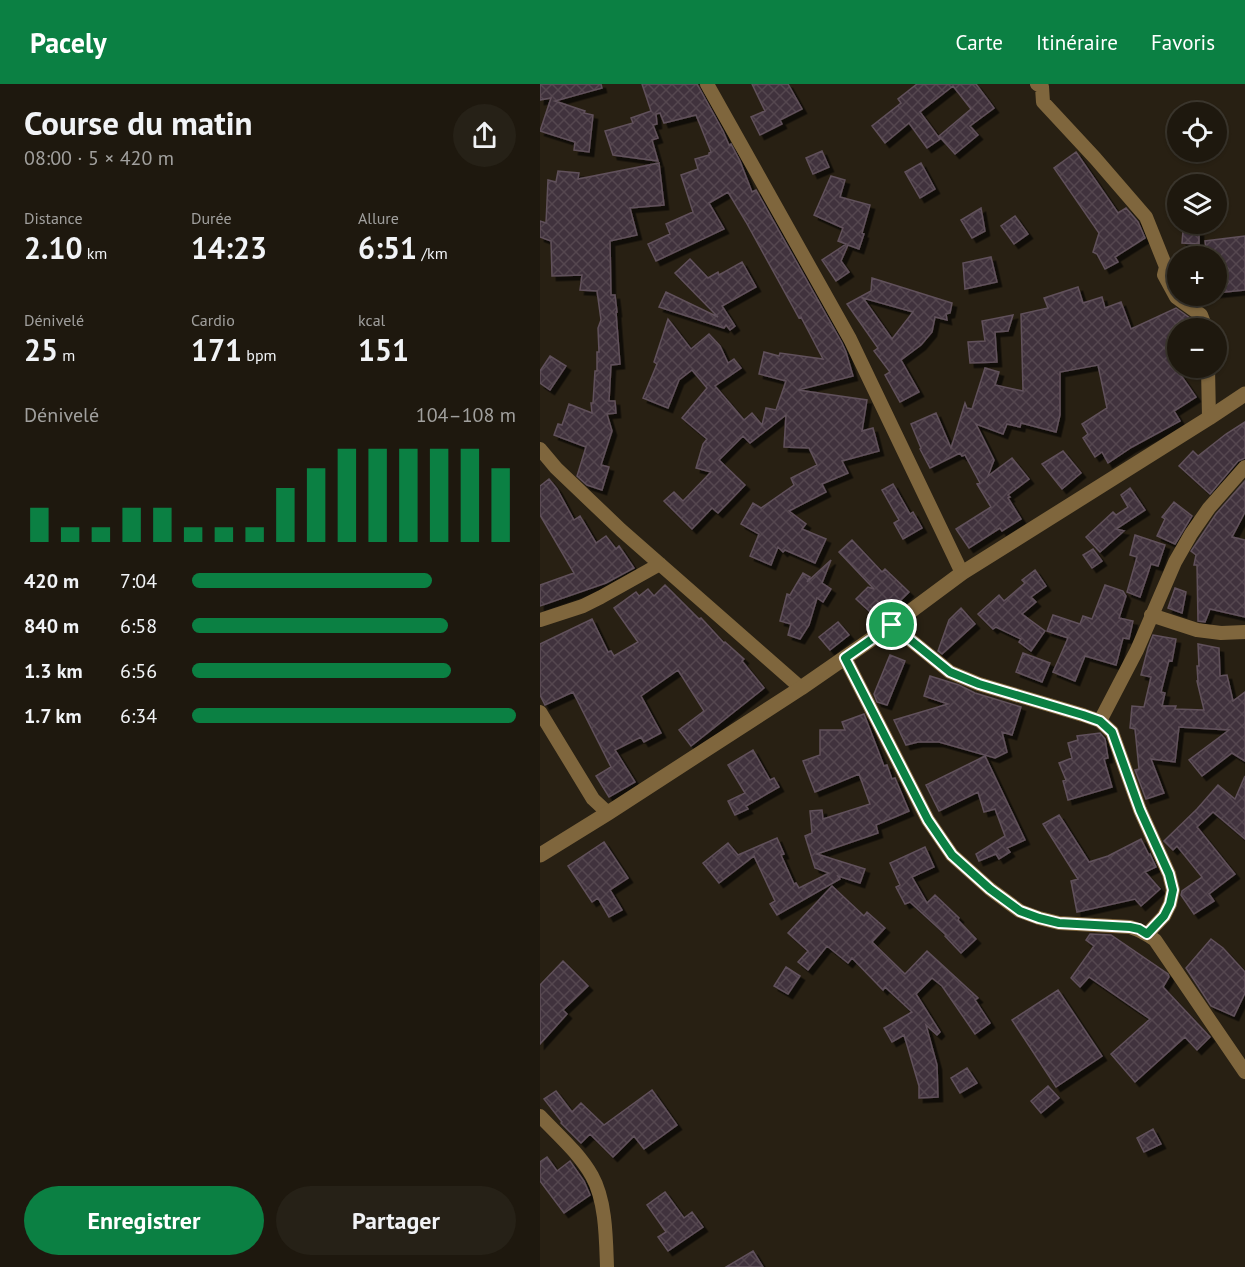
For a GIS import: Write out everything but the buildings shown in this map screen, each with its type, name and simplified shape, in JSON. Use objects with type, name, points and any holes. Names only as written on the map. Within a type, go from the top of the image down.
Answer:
[{"type":"street","points":[[707,84],[850,339],[962,573]]},
{"type":"street","points":[[1037,84],[1042,87],[1043,102],[1146,217],[1166,267],[1164,275],[1176,297],[1202,318]]},
{"type":"street","points":[[1208,378],[1209,418]]},
{"type":"street","points":[[540,855],[801,688],[962,573],[1245,394]]},
{"type":"street","points":[[540,449],[556,468],[621,530],[801,688]]},
{"type":"street","points":[[1100,721],[1137,650],[1175,562],[1209,508],[1245,467]]},
{"type":"street","points":[[540,620],[592,602],[660,564]]},
{"type":"street","points":[[1151,615],[1197,630],[1221,633],[1245,632]]},
{"type":"street","points":[[892,625],[950,672],[979,684],[1100,721],[1112,732],[1140,810],[1169,874],[1173,890],[1164,916],[1147,934]]},
{"type":"street","points":[[845,658],[928,820],[952,855],[990,889],[1020,911],[1059,923],[1130,927],[1147,934],[1155,940],[1245,1072]]},
{"type":"street","points":[[540,712],[592,800],[608,813]]},
{"type":"street","points":[[540,1116],[578,1156],[592,1176],[601,1196],[606,1267]]},
{"type":"route","points":[[892,625],[950,672],[979,684],[1100,721],[1112,732],[1140,810],[1169,874],[1173,890],[1164,916],[1147,934],[1130,927],[1059,923],[1020,911],[990,889],[952,855],[928,820],[845,658],[892,625]]}]
